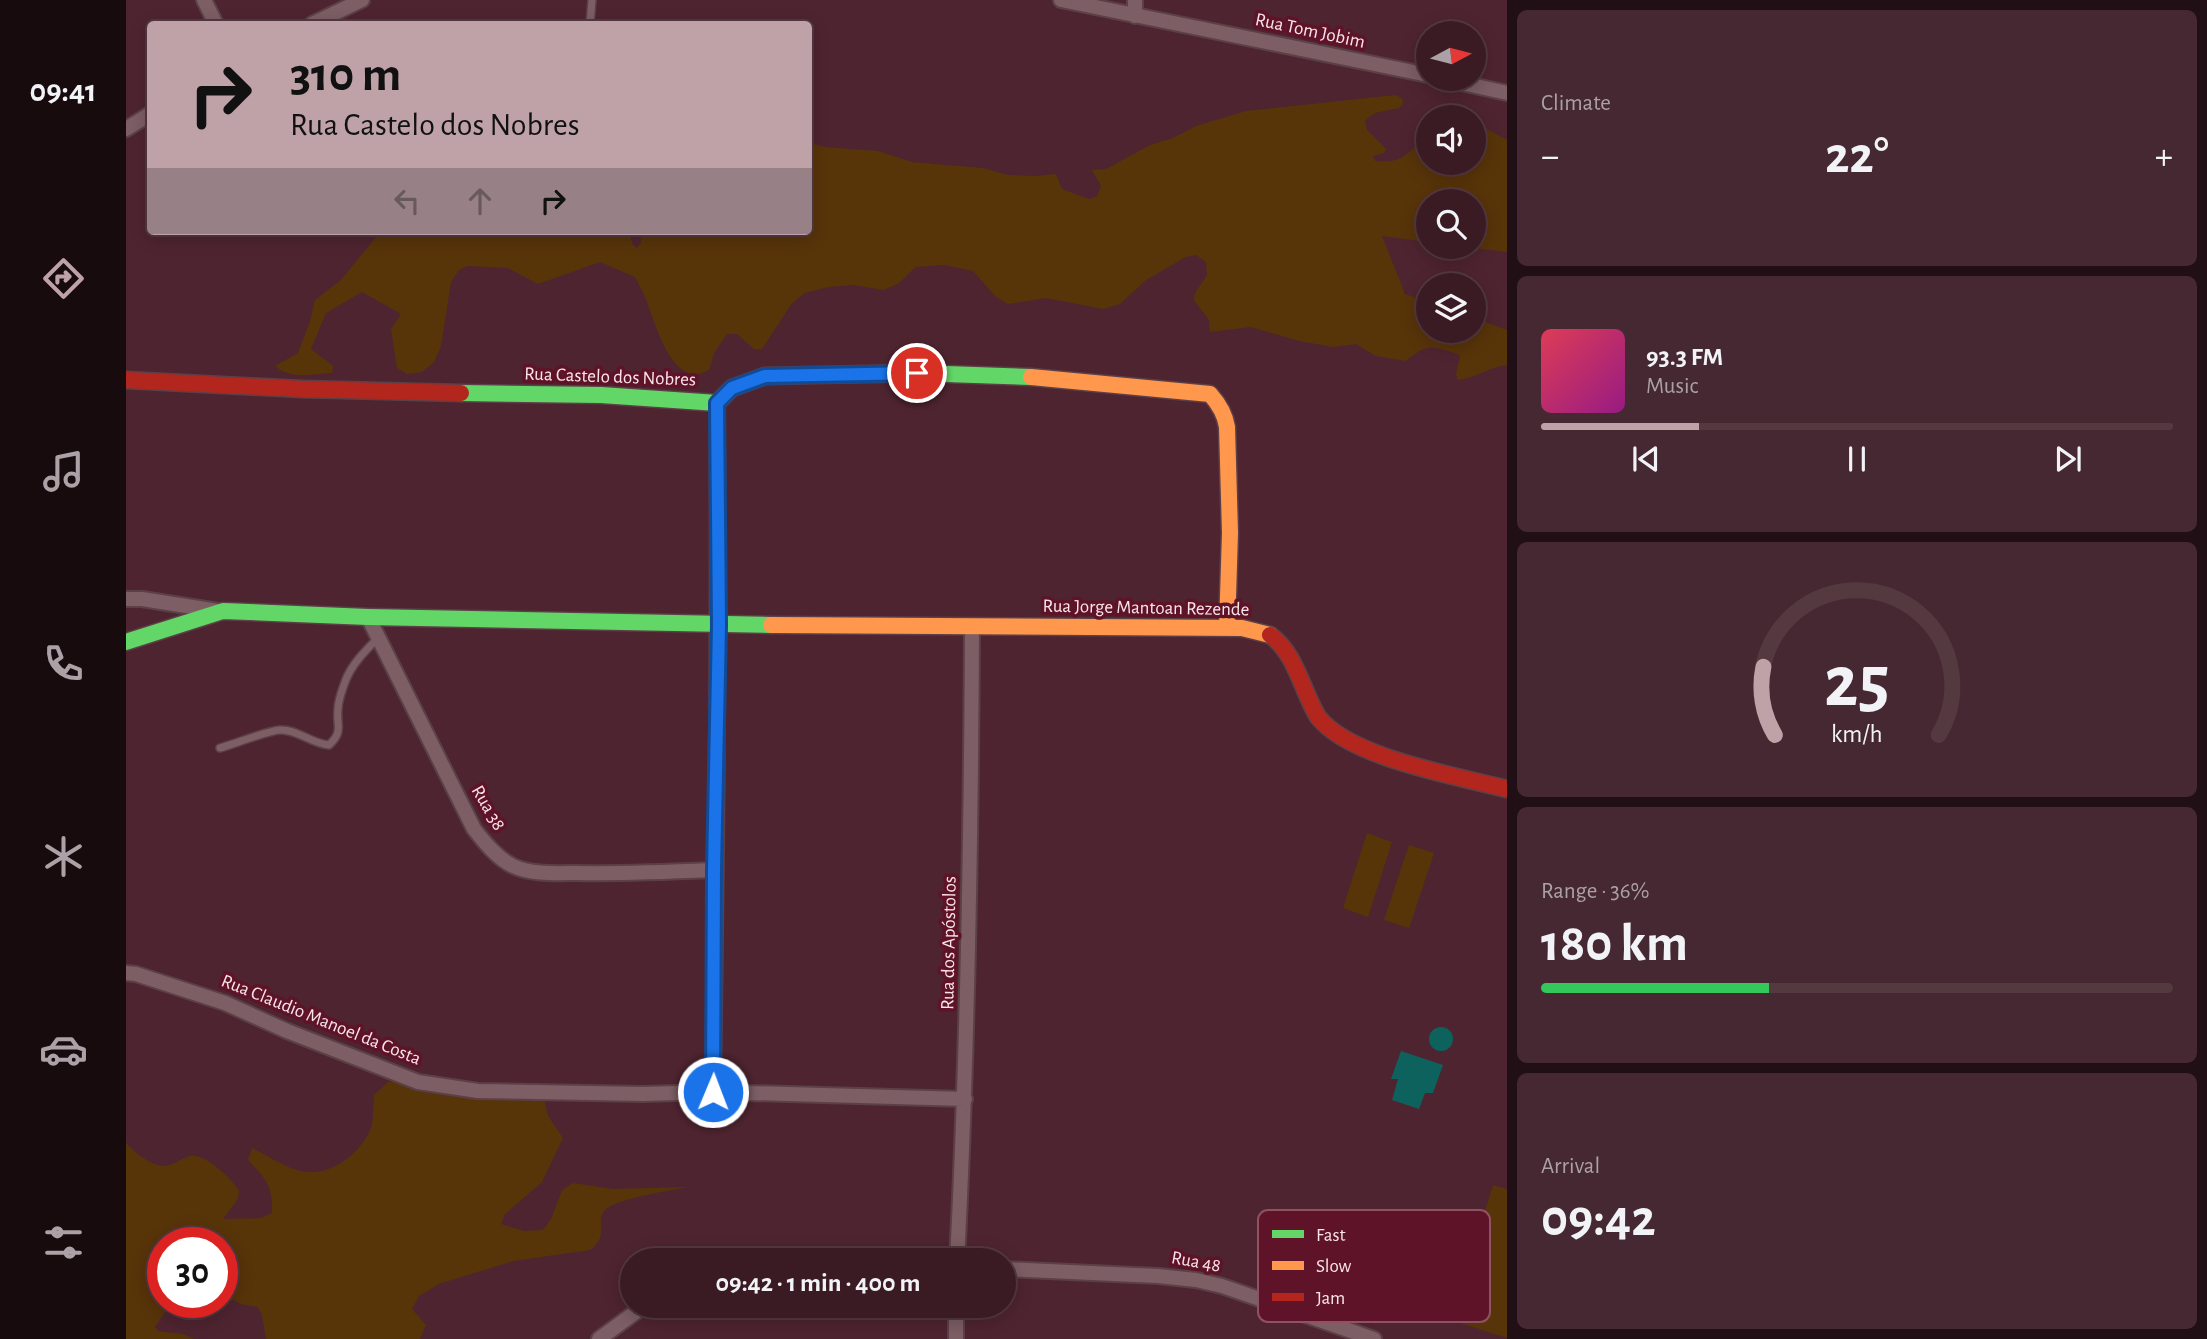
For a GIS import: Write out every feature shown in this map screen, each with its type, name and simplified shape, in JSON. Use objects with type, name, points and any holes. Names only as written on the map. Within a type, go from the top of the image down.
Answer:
[{"type":"street","points":[[204,0],[214,21]]},
{"type":"street","points":[[318,21],[362,0]]},
{"type":"street","name":"Rua Tom Jobim","points":[[1063,0],[1416,72]]},
{"type":"street","points":[[1135,0],[1135,16]]},
{"type":"street","points":[[1486,88],[1507,93]]},
{"type":"street","points":[[126,129],[147,116]]},
{"type":"street","name":"Rua Castelo dos Nobres","points":[[126,380],[275,388],[606,395],[717,403],[732,388],[765,376],[905,373],[1019,376],[1210,394],[1226,414],[1227,427],[1230,533],[1227,628]]},
{"type":"street","points":[[713,1092],[719,625],[717,403]]},
{"type":"street","points":[[126,599],[223,611],[368,617],[719,625],[972,627]]},
{"type":"street","points":[[126,642],[223,611]]},
{"type":"street","name":"Rua 38","points":[[368,617],[474,829],[501,858],[514,867],[544,873],[635,874],[714,870]]},
{"type":"street","name":"Rua Jorge Mantoan Rezende","points":[[972,627],[1242,628],[1273,636],[1284,648],[1322,723],[1338,734],[1401,761],[1507,789]]},
{"type":"street","name":"Rua dos Apóstolos","points":[[958,1248],[965,1099],[972,627]]},
{"type":"street","name":"Rua Claudio Manoel da Costa","points":[[126,973],[225,1003],[287,1031],[418,1082],[478,1091],[643,1094],[713,1092],[965,1099]]},
{"type":"street","name":"Rua 48","points":[[1016,1270],[1196,1280],[1258,1299]]},
{"type":"street","points":[[599,1339],[628,1318]]},
{"type":"street","points":[[956,1318],[956,1339]]},
{"type":"street","name":"Rua 48","points":[[1325,1322],[1374,1339]]},
{"type":"lane","points":[[590,21],[592,0]]},
{"type":"lane","points":[[220,748],[281,730],[329,745],[339,730],[337,710],[345,681],[360,656],[378,637]]},
{"type":"shaded area","points":[[1395,95],[1402,98],[1403,104],[1399,108],[1375,113],[1365,120],[1367,130],[1386,149],[1384,153],[1373,156],[1375,161],[1393,161],[1406,155],[1416,145],[1416,175],[1486,175],[1486,129],[1507,140],[1507,252],[1486,249],[1486,189],[1416,189],[1416,240],[1382,236],[1405,294],[1416,298],[1416,343],[1486,343],[1486,322],[1507,330],[1507,365],[1458,380],[1456,374],[1460,355],[1437,348],[1426,348],[1406,361],[1376,356],[1356,344],[1333,347],[1299,341],[1251,327],[1210,332],[1209,320],[1194,300],[1195,293],[1207,275],[1206,262],[1196,255],[1186,257],[1146,280],[1120,304],[1103,309],[1046,298],[1008,304],[996,297],[973,271],[944,265],[916,267],[898,284],[883,290],[854,285],[828,287],[805,293],[792,303],[762,349],[754,349],[737,334],[727,334],[714,353],[709,370],[698,374],[688,373],[671,358],[635,277],[600,262],[538,284],[508,268],[467,266],[459,270],[451,282],[441,346],[434,362],[422,372],[407,374],[397,368],[391,329],[401,314],[362,292],[326,313],[311,349],[333,366],[332,373],[295,375],[275,366],[298,353],[315,300],[341,280],[378,235],[629,235],[637,248],[641,243],[640,235],[812,235],[812,144],[878,151],[912,162],[983,168],[1008,175],[1056,174],[1062,189],[1089,199],[1097,196],[1101,186],[1092,170],[1106,169],[1150,145],[1173,138],[1196,126],[1246,111]]},
{"type":"shaded area","points":[[1367,833],[1392,842],[1368,917],[1343,908]]},
{"type":"shaded area","points":[[1409,845],[1434,853],[1409,928],[1384,920]]},
{"type":"shaded area","points":[[415,1080],[533,1092],[544,1099],[548,1116],[563,1138],[542,1182],[505,1214],[501,1224],[524,1231],[543,1230],[551,1219],[562,1190],[573,1183],[613,1189],[689,1187],[644,1196],[610,1207],[604,1211],[601,1234],[596,1245],[590,1250],[513,1261],[439,1284],[419,1296],[412,1309],[426,1325],[420,1339],[266,1339],[258,1307],[238,1303],[238,1227],[147,1227],[147,1318],[161,1318],[155,1327],[158,1331],[183,1334],[194,1339],[126,1339],[126,1143],[145,1159],[162,1166],[190,1156],[203,1158],[224,1173],[239,1190],[238,1199],[223,1219],[261,1218],[272,1213],[271,1196],[264,1178],[248,1160],[252,1148],[297,1170],[308,1172],[331,1168],[351,1156],[366,1138],[372,1124],[374,1095],[388,1082]]},
{"type":"shaded area","points":[[1493,1185],[1507,1189],[1507,1338],[1457,1322],[1490,1322],[1490,1210],[1485,1210]]},
{"type":"water","points":[[1441,1027],[1452,1034],[1453,1039],[1446,1050],[1441,1051],[1430,1044],[1429,1039],[1436,1028]]},
{"type":"water","points":[[1401,1051],[1443,1065],[1433,1093],[1425,1093],[1419,1109],[1392,1100],[1398,1079],[1391,1079]]},
{"type":"traffic: fast","points":[[461,393],[601,395],[717,403],[732,388],[765,376],[917,373],[1031,377]]},
{"type":"traffic: fast","points":[[126,642],[223,611],[368,617],[771,625]]},
{"type":"traffic: slow","points":[[1031,377],[1210,394],[1219,405],[1227,427],[1230,533],[1227,628]]},
{"type":"traffic: slow","points":[[771,625],[1242,628],[1270,635]]},
{"type":"traffic: jam","points":[[126,380],[302,389],[461,393]]},
{"type":"traffic: jam","points":[[1270,635],[1292,662],[1318,717],[1333,731],[1354,744],[1406,764],[1507,789]]},
{"type":"route","points":[[713,1092],[719,625],[717,403],[732,388],[765,376],[917,373]]}]
